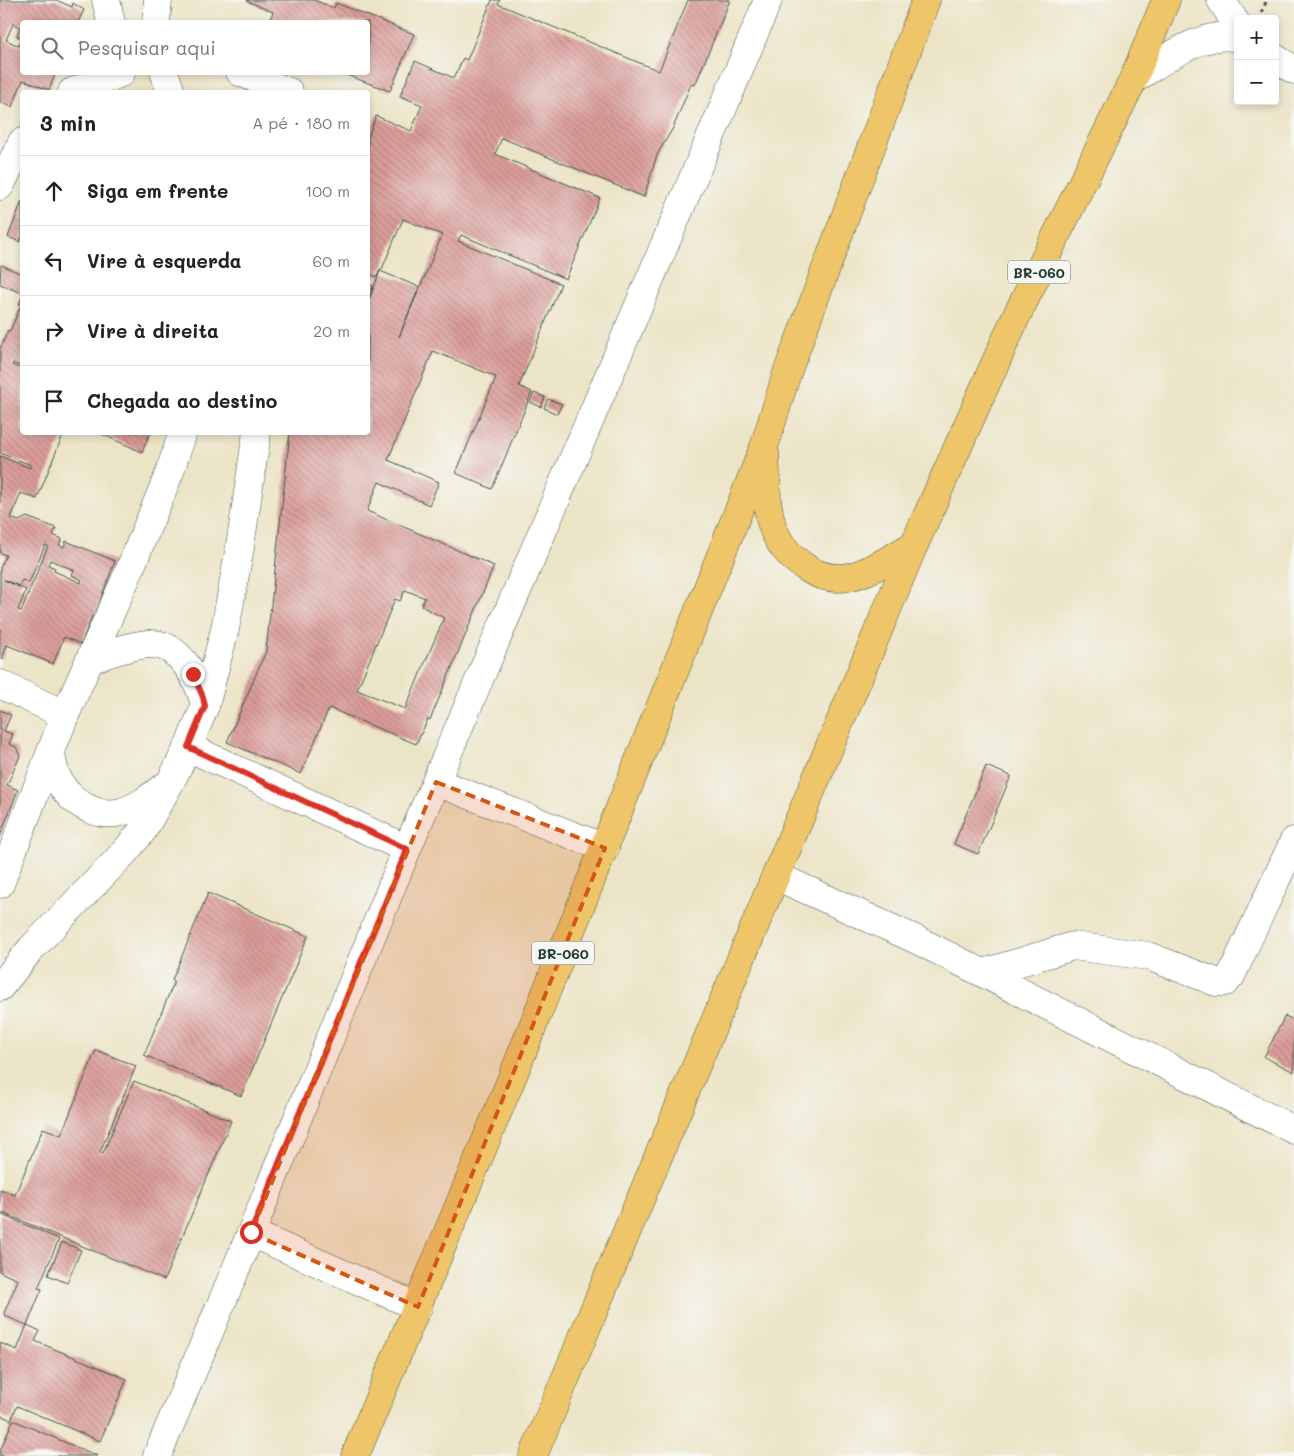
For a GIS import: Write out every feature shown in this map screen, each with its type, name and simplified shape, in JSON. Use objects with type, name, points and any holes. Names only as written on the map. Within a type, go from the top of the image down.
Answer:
[{"type":"highway","name":"BR-060","points":[[355,1456],[418,1307],[605,848],[764,447],[787,373],[926,0]]},
{"type":"highway","name":"BR-060","points":[[533,1456],[914,545],[1015,320],[1133,80],[1166,0]]},
{"type":"highway","points":[[764,447],[769,521],[777,539],[786,552],[813,572],[827,578],[849,577],[872,568],[914,545]]},
{"type":"street","points":[[106,0],[111,20]]},
{"type":"street","points":[[156,20],[158,0]]},
{"type":"street","points":[[157,1456],[251,1232],[407,849],[768,0]]},
{"type":"street","points":[[1221,0],[1234,20]]},
{"type":"street","points":[[1133,80],[1179,52],[1208,38],[1234,37]]},
{"type":"street","points":[[1278,60],[1294,70]]},
{"type":"street","points":[[77,90],[116,75]]},
{"type":"street","points":[[122,75],[128,90]]},
{"type":"street","points":[[165,75],[170,90]]},
{"type":"street","points":[[247,75],[284,90]]},
{"type":"street","points":[[0,186],[20,146]]},
{"type":"street","points":[[1,878],[65,715],[91,659],[165,482],[182,435]]},
{"type":"street","points":[[0,987],[31,949],[123,854],[143,830],[188,747],[205,706],[227,620],[257,435]]},
{"type":"street","points":[[91,659],[140,645],[161,644],[182,660],[193,674],[205,706]]},
{"type":"street","points":[[0,684],[65,715]]},
{"type":"street","points":[[188,747],[407,849]]},
{"type":"street","points":[[51,752],[55,774],[65,790],[87,808],[104,813],[121,813],[150,798],[171,781]]},
{"type":"street","points":[[436,782],[605,848]]},
{"type":"street","points":[[984,972],[1073,946],[1148,956],[1216,982],[1225,982],[1231,976],[1294,841]]},
{"type":"street","points":[[776,876],[984,972],[1294,1130]]},
{"type":"street","points":[[251,1232],[418,1307]]},
{"type":"highlighted area","points":[[436,782],[605,848],[418,1307],[251,1233]]},
{"type":"building","points":[[0,0],[56,0],[72,7],[73,3],[84,10],[79,20],[20,20],[20,27],[13,24],[6,40],[19,46],[20,43],[20,75],[55,75],[49,90],[23,80],[12,107],[0,102]]},
{"type":"building","points":[[314,0],[334,8],[336,3],[414,34],[390,91],[346,75],[370,75],[370,20],[270,20],[273,12],[247,1]]},
{"type":"building","points":[[492,0],[500,0],[498,4],[659,71],[688,0],[730,0],[695,85],[691,84],[673,128],[657,155],[644,197],[502,138],[495,154],[600,198],[566,279],[461,235],[458,241],[561,284],[519,386],[532,392],[492,489],[456,473],[496,377],[433,351],[388,460],[439,482],[429,505],[379,482],[367,511],[494,566],[430,720],[428,719],[416,744],[329,708],[301,774],[227,742],[266,651],[290,435],[370,435],[370,298],[380,271],[419,287],[399,337],[442,235],[403,219],[377,277],[372,275],[370,280],[370,132],[376,116],[411,131],[422,105],[400,96],[415,61],[454,78],[463,58],[467,60]],"holes":[[[405,590],[425,598],[421,606],[444,618],[405,709],[357,690],[395,599],[400,601]]]},
{"type":"building","points":[[20,206],[20,242],[8,237]]},
{"type":"building","points":[[1,265],[20,273],[20,292],[0,284]]},
{"type":"building","points":[[20,307],[20,366],[13,363],[12,365],[20,368],[20,435],[63,435],[37,499],[21,493],[11,518],[19,521],[27,517],[56,528],[53,535],[62,539],[59,545],[64,547],[66,541],[115,561],[94,617],[92,616],[81,644],[64,637],[53,664],[7,645],[2,659],[0,659],[0,568],[6,555],[0,553],[0,456],[30,468],[31,465],[0,453],[0,349],[8,330],[10,331]],"holes":[[[45,545],[48,546],[21,611],[18,610],[26,590],[4,580],[19,586],[22,580],[29,583]],[[50,560],[74,570],[72,575],[82,580],[81,583],[54,571],[55,568],[48,565]]]},
{"type":"building","points":[[534,393],[545,397],[541,407],[530,402]]},
{"type":"building","points":[[548,399],[562,404],[557,414],[544,408]]},
{"type":"building","points":[[104,435],[149,435],[142,452]]},
{"type":"building","points":[[0,710],[11,715],[4,731],[13,734],[9,744],[16,747],[20,756],[7,785],[18,790],[0,836]]},
{"type":"building","points":[[986,766],[1011,776],[978,854],[954,844]]},
{"type":"building","points":[[208,893],[308,936],[241,1096],[144,1055],[174,982],[172,980]]},
{"type":"building","points":[[1285,1016],[1294,1020],[1294,1072],[1264,1057]]},
{"type":"building","points":[[96,1050],[136,1066],[100,1152],[103,1153],[134,1081],[231,1121],[164,1280],[0,1212],[0,1189],[15,1195],[43,1128],[61,1135]]},
{"type":"building","points":[[0,1214],[59,1239],[38,1288],[42,1289],[27,1325],[5,1316],[4,1313],[18,1280],[0,1272]]},
{"type":"building","points":[[62,1242],[81,1250],[67,1283],[48,1275]]},
{"type":"building","points":[[27,1325],[40,1331],[35,1341],[127,1379],[100,1441],[17,1406],[11,1420],[0,1415],[0,1343],[17,1350]]},
{"type":"building","points":[[13,1420],[98,1456],[0,1456],[0,1451]]},
{"type":"route","points":[[193,674],[205,706],[188,747],[407,849],[251,1232]]}]
